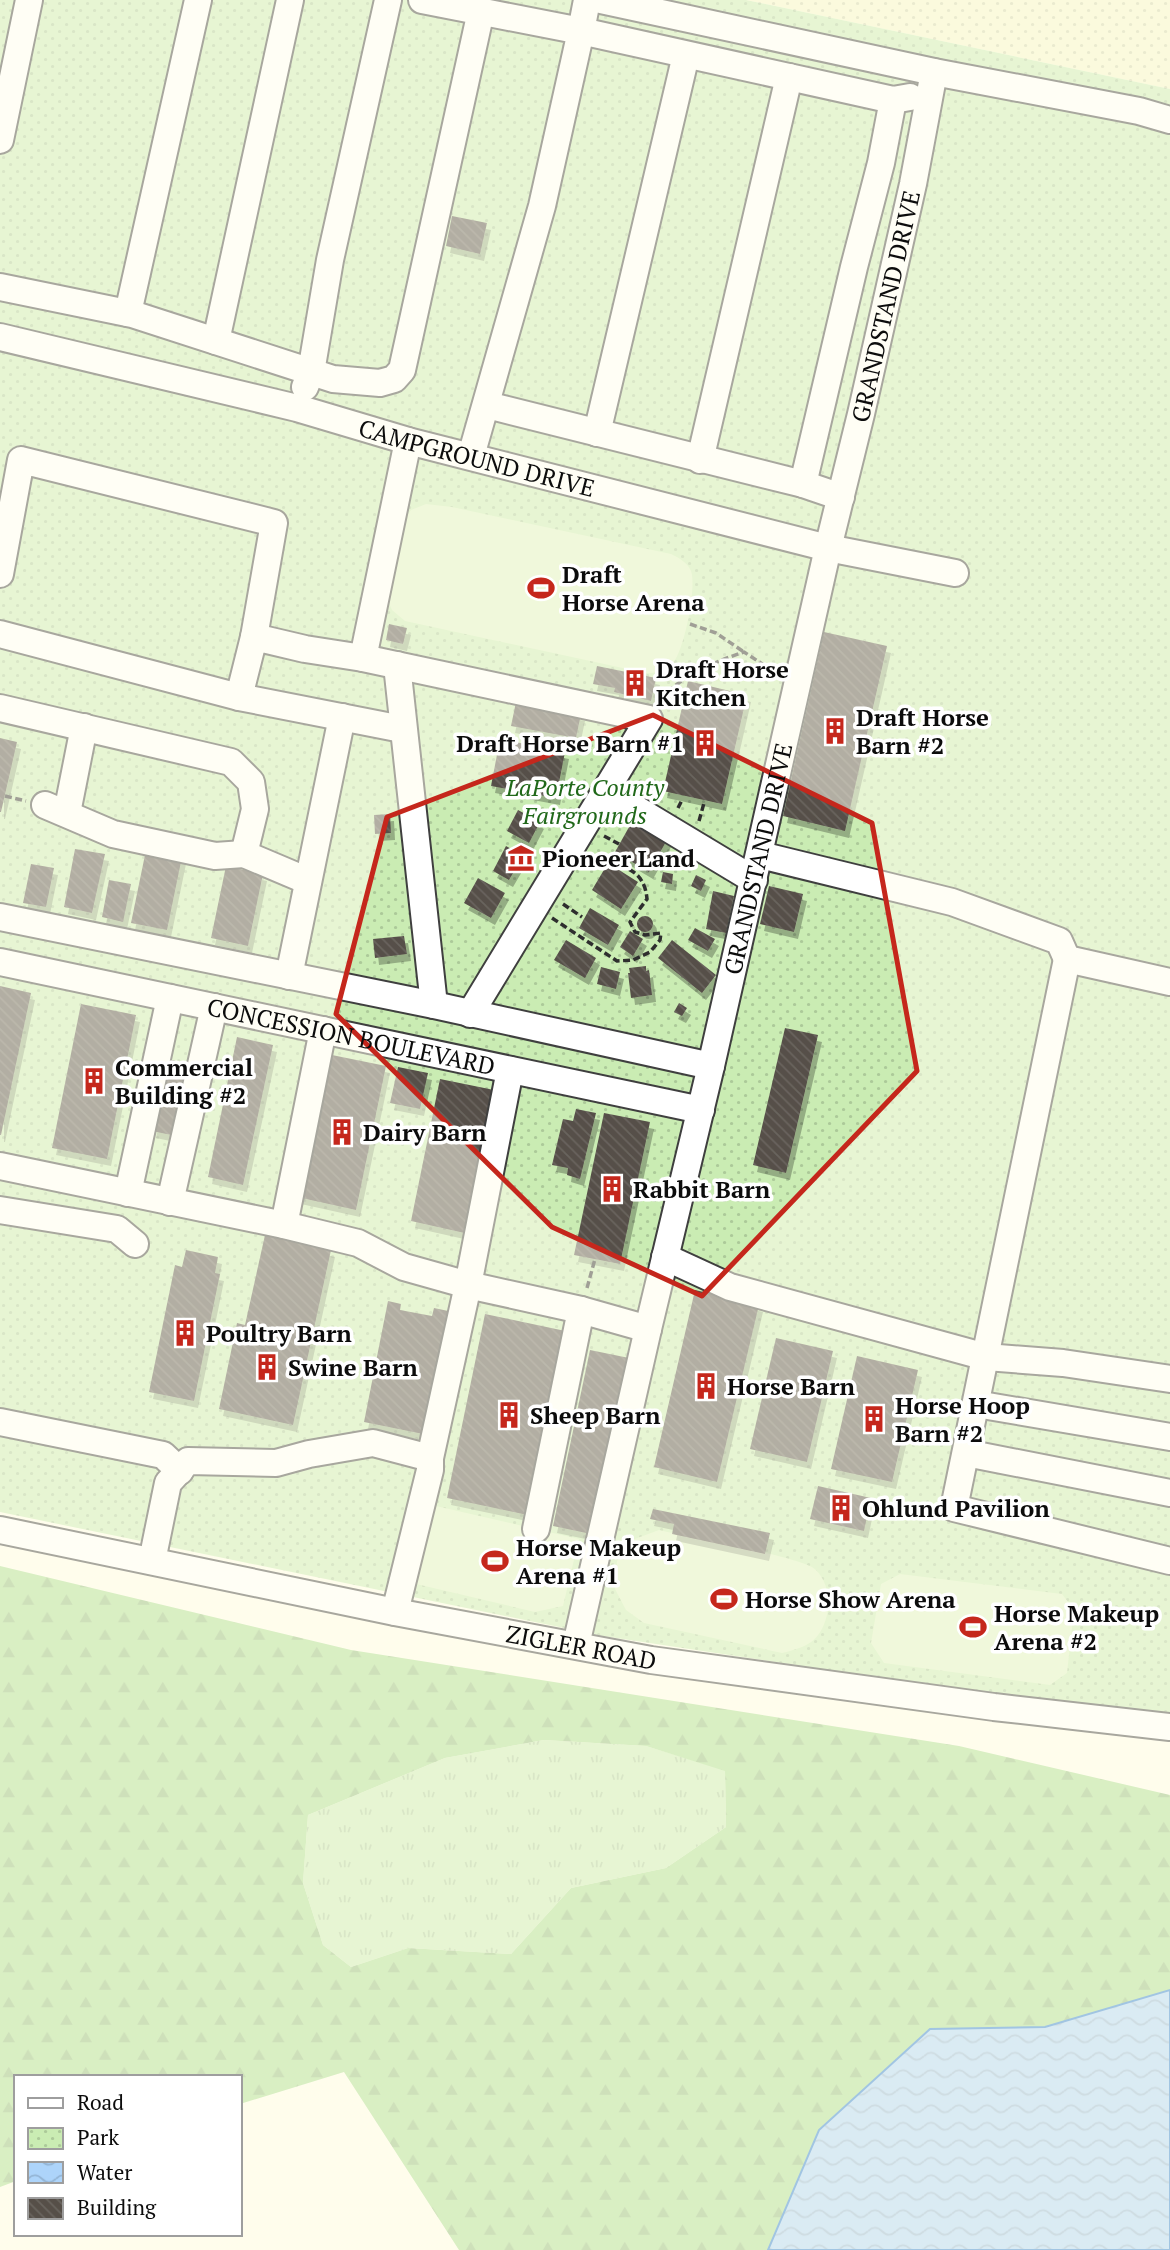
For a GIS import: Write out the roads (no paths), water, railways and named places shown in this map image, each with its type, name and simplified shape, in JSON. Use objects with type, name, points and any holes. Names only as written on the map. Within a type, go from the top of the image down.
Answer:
[{"type":"street","points":[[0,140],[29,0]]},
{"type":"street","points":[[128,313],[198,0]]},
{"type":"street","points":[[216,341],[290,0]]},
{"type":"street","points":[[297,408],[310,372],[330,260],[388,0]]},
{"type":"street","points":[[422,0],[893,100],[932,82]]},
{"type":"street","points":[[471,456],[542,206],[587,0]]},
{"type":"street","points":[[601,0],[932,82],[1139,111],[1170,120]]},
{"type":"street","points":[[0,286],[128,313],[334,379],[380,383],[394,379],[402,370],[481,11]]},
{"type":"street","points":[[597,433],[686,55]]},
{"type":"street","points":[[700,460],[789,77]]},
{"type":"street","name":"GRANDSTAND DRIVE","points":[[576,1645],[798,689],[913,184],[932,82]]},
{"type":"street","points":[[803,484],[881,163],[893,100]]},
{"type":"street","name":"CAMPGROUND DRIVE","points":[[0,337],[297,408],[408,441],[828,548],[955,573]]},
{"type":"street","points":[[486,405],[803,484],[841,497]]},
{"type":"street","points":[[363,658],[408,441]]},
{"type":"street","points":[[0,574],[21,460],[274,523],[254,637],[239,697]]},
{"type":"street","points":[[0,634],[239,697],[402,729]]},
{"type":"street","points":[[254,637],[649,719],[470,1014]]},
{"type":"street","points":[[397,665],[434,1005]]},
{"type":"street","points":[[0,708],[231,762],[251,782],[255,809],[244,854]]},
{"type":"street","points":[[289,976],[342,717]]},
{"type":"street","points":[[84,727],[56,809],[113,834],[215,856],[244,854],[308,881]]},
{"type":"street","points":[[604,793],[757,867],[952,902],[1059,941],[1067,959],[954,1508],[1170,1561]]},
{"type":"street","points":[[0,917],[434,1005],[711,1066]]},
{"type":"street","points":[[1067,959],[1170,982]]},
{"type":"street","name":"CONCESSION BOULEVARD","points":[[0,962],[701,1110]]},
{"type":"street","points":[[119,1191],[170,998]]},
{"type":"street","points":[[170,1202],[214,1007]]},
{"type":"street","points":[[284,1225],[323,1030]]},
{"type":"street","points":[[395,1612],[430,1470],[430,1458],[468,1286],[510,1070]]},
{"type":"street","points":[[0,1166],[358,1243],[404,1267],[468,1286],[581,1310],[648,1329]]},
{"type":"street","points":[[0,1210],[117,1229],[135,1244]]},
{"type":"street","points":[[665,1257],[730,1287],[986,1357],[1063,1363],[1170,1379]]},
{"type":"street","points":[[536,1529],[581,1310]]},
{"type":"street","points":[[976,1404],[1170,1437]]},
{"type":"street","points":[[0,1422],[163,1455],[180,1471]]},
{"type":"street","points":[[152,1561],[169,1483],[188,1461],[276,1463],[309,1454],[373,1443],[430,1458]]},
{"type":"street","points":[[965,1453],[1170,1493]]},
{"type":"street","name":"ZIGLER ROAD","points":[[0,1530],[395,1612],[665,1662],[981,1705],[1170,1727]]},
{"type":"water","points":[[1170,1990],[1170,2250],[768,2250],[819,2130],[930,2029],[1045,2027]]},
{"type":"place","name":"Draft Horse Arena","points":[[541,588]]},
{"type":"place","name":"Draft Horse Kitchen","points":[[635,683]]},
{"type":"place","name":"Draft Horse Barn #2","points":[[835,731]]},
{"type":"place","name":"Draft Horse Barn #1","points":[[705,743]]},
{"type":"place","name":"Pioneer Land","points":[[521,858]]},
{"type":"place","name":"Commercial Building #2","points":[[94,1081]]},
{"type":"place","name":"Dairy Barn","points":[[342,1132]]},
{"type":"place","name":"Rabbit Barn","points":[[612,1189]]},
{"type":"place","name":"Poultry Barn","points":[[185,1333]]},
{"type":"place","name":"Swine Barn","points":[[267,1367]]},
{"type":"place","name":"Horse Barn","points":[[706,1386]]},
{"type":"place","name":"Sheep Barn","points":[[509,1415]]},
{"type":"place","name":"Horse Hoop Barn #2","points":[[874,1419]]},
{"type":"place","name":"Ohlund Pavilion","points":[[841,1508]]},
{"type":"place","name":"Horse Makeup Arena #1","points":[[495,1561]]},
{"type":"place","name":"Horse Show Arena","points":[[724,1599]]},
{"type":"place","name":"Horse Makeup Arena #2","points":[[973,1627]]},
{"type":"park label","name":"LaPorte County Fairgrounds","points":[[585,801]]}]
